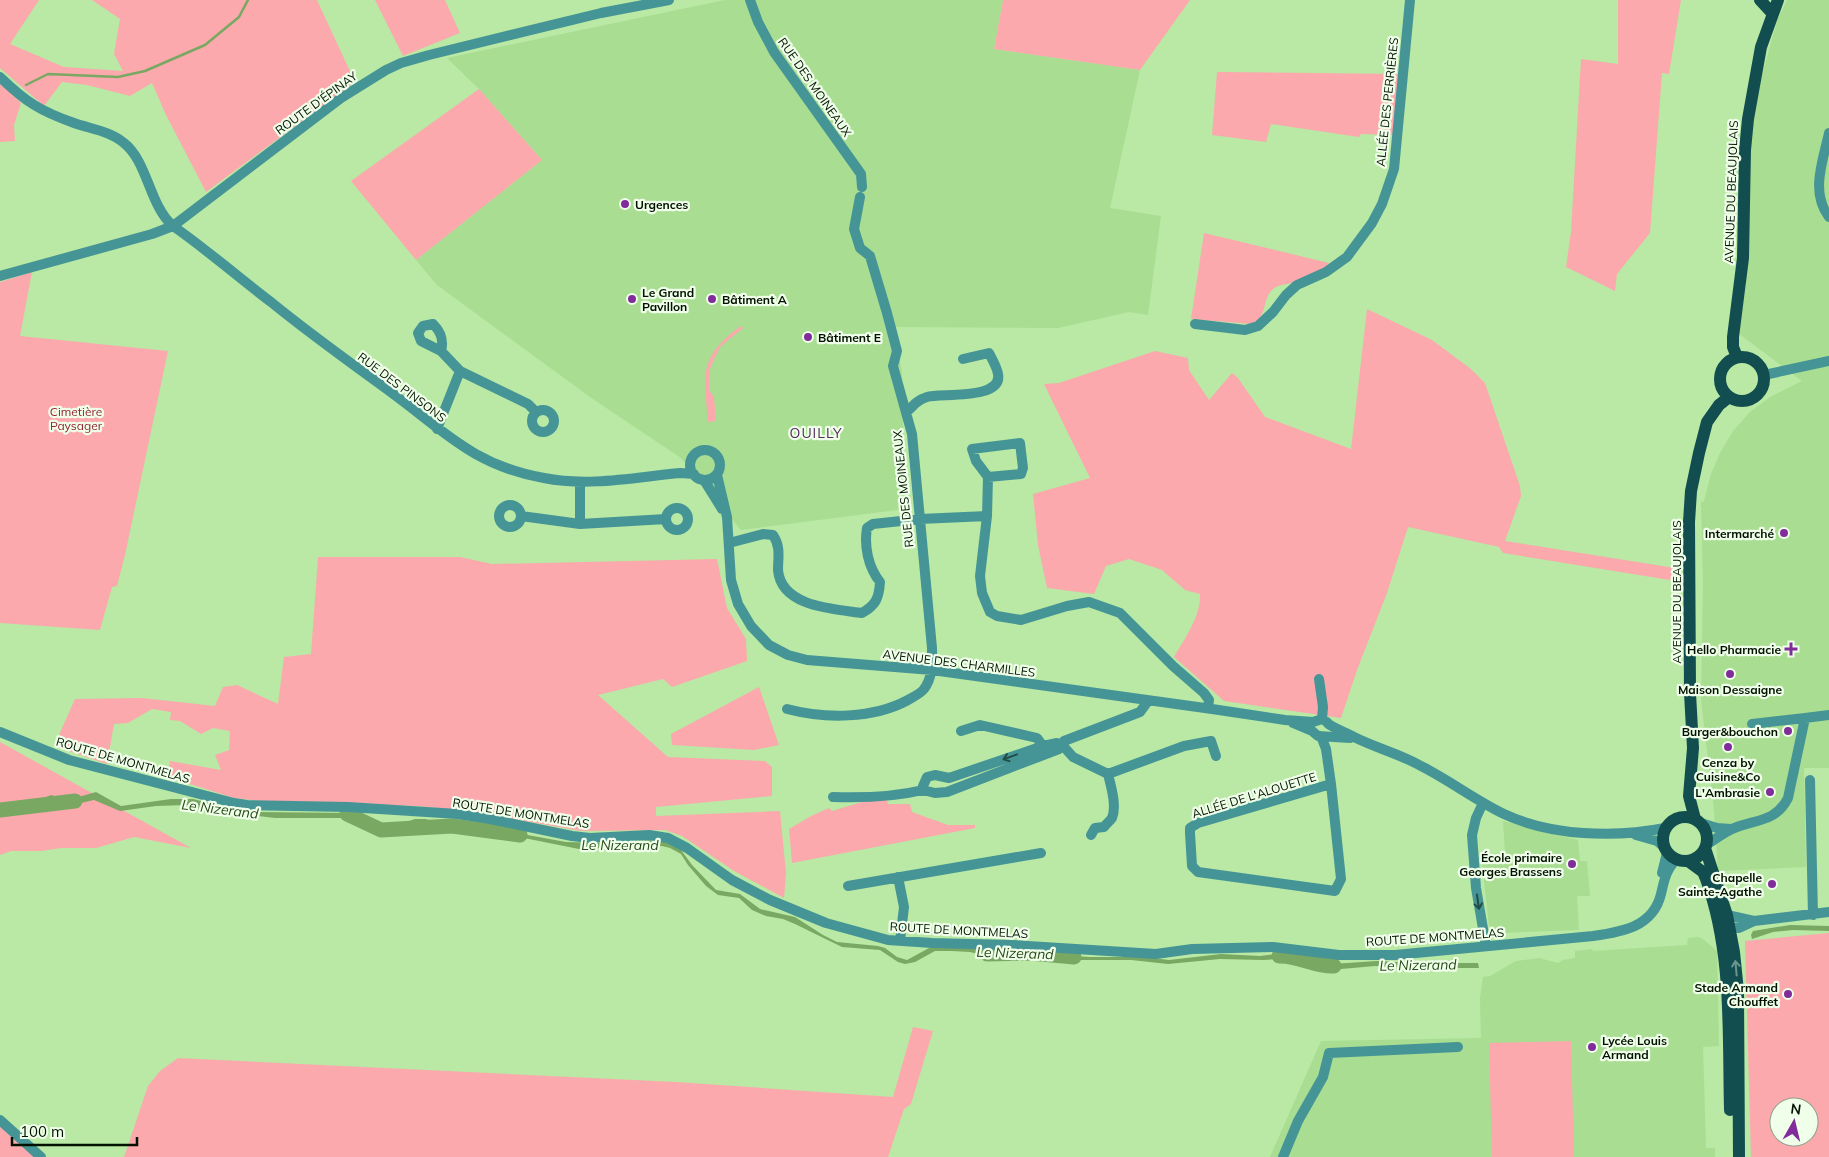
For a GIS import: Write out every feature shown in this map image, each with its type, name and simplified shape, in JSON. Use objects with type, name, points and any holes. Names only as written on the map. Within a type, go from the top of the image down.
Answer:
[{"type":"main road","points":[[1760,0],[1772,13]]},
{"type":"main road","name":"AVENUE DU BEAUJOLAIS","points":[[1737,357],[1733,347],[1733,337],[1743,258],[1745,150],[1748,119],[1761,47],[1778,0]]},
{"type":"main road","points":[[1737,357],[1749,358],[1759,366],[1764,376],[1762,387],[1756,396],[1747,400],[1737,400],[1729,397],[1723,391],[1720,382],[1723,367],[1737,357]]},
{"type":"main road","name":"AVENUE DU BEAUJOLAIS","points":[[1698,821],[1689,796],[1693,754],[1690,693],[1689,522],[1691,491],[1707,422],[1719,405],[1729,397]]},
{"type":"main road","name":"AVENUE DU BEAUJOLAIS","points":[[1674,819],[1689,796]]},
{"type":"main road","points":[[1731,1157],[1726,936],[1727,915],[1705,847],[1706,834],[1698,821],[1688,817],[1674,819],[1665,828],[1663,834],[1674,855],[1702,872],[1706,879],[1726,936],[1738,991],[1739,1157]]},
{"type":"main road","points":[[1674,855],[1698,857],[1705,847]]},
{"type":"street","name":"ROUTE D'ÉPINAY","points":[[0,276],[152,234],[172,226],[341,98],[361,84],[401,63],[458,47],[600,13],[668,0]]},
{"type":"street","name":"RUE DES MOINEAUX","points":[[750,0],[758,22],[774,52],[860,174],[861,192],[854,229],[860,248],[870,256],[887,314],[897,351],[893,366],[912,434],[932,648],[932,670]]},
{"type":"street","name":"ALLÉE DES PERRIÈRES","points":[[1195,324],[1245,330],[1258,326],[1273,312],[1286,294],[1297,286],[1326,272],[1346,257],[1372,223],[1382,204],[1394,169],[1410,0]]},
{"type":"street","name":"RUE DES PINSONS","points":[[0,77],[20,96],[39,109],[123,141],[136,158],[161,210],[172,226],[321,342],[473,454],[510,470],[546,479],[580,482],[692,469]]},
{"type":"street","points":[[1829,133],[1818,186],[1821,201],[1829,217]]},
{"type":"street","points":[[441,351],[460,371],[528,404],[536,412]]},
{"type":"street","points":[[906,413],[916,401],[928,396],[958,396],[988,390],[996,383],[998,375],[989,352],[963,359]]},
{"type":"street","points":[[1764,376],[1829,361]]},
{"type":"street","points":[[437,429],[460,371]]},
{"type":"street","points":[[988,477],[1021,474],[1023,468],[1020,443],[972,449],[976,461],[988,477],[987,516],[980,576],[982,593],[990,612],[997,616],[1021,620],[1067,606],[1089,602],[1120,613],[1173,666],[1204,693],[1209,700],[1208,708]]},
{"type":"street","points":[[710,451],[720,460],[720,468],[717,475],[704,480],[692,469],[693,458],[698,452],[710,451]]},
{"type":"street","name":"AVENUE DES CHARMILLES","points":[[717,475],[727,517],[731,580],[738,604],[752,626],[770,645],[788,655],[807,660],[932,670],[1319,724],[1423,766],[1483,803],[1505,814],[1556,830],[1628,833],[1648,832],[1665,828]]},
{"type":"street","name":"AVENUE DES CHARMILLES","points":[[704,480],[727,517]]},
{"type":"street","points":[[580,482],[580,524]]},
{"type":"street","points":[[521,516],[580,524],[666,519]]},
{"type":"street","points":[[728,543],[763,534],[772,536],[778,547],[780,558],[778,570],[787,592],[800,601],[862,613],[873,607],[880,594],[880,582],[870,566],[865,538],[867,528],[873,524],[920,519],[987,516]]},
{"type":"street","points":[[787,709],[801,713],[833,716],[877,712],[898,706],[923,690],[932,670]]},
{"type":"street","points":[[1319,680],[1323,708],[1319,724]]},
{"type":"street","points":[[833,796],[852,798],[902,795],[923,790],[935,793],[947,792],[1140,712],[1148,701]]},
{"type":"street","points":[[1752,724],[1829,714]]},
{"type":"street","points":[[1705,847],[1731,829],[1774,815],[1783,808],[1788,798],[1805,718]]},
{"type":"street","name":"AVENUE DES CHARMILLES","points":[[1319,724],[1316,735],[1358,739]]},
{"type":"street","points":[[961,731],[980,725],[1037,738],[1043,746]]},
{"type":"street","name":"ROUTE DE MONTMELAS","points":[[0,732],[75,762],[234,803],[458,814],[572,836],[590,838],[648,835],[668,838],[687,848],[732,880],[770,900],[826,923],[872,936],[900,941],[1012,945],[1156,954],[1192,949],[1273,947],[1339,955],[1366,956],[1396,955],[1593,936],[1621,932],[1645,920],[1655,909],[1674,855]]},
{"type":"street","points":[[1323,736],[1331,784]]},
{"type":"street","points":[[1108,774],[1211,738],[1216,756]]},
{"type":"street","points":[[923,790],[927,777],[949,778],[1043,746],[1061,745],[1073,757],[1108,774],[1112,786],[1112,817],[1104,827],[1095,828],[1091,835]]},
{"type":"street","points":[[1810,780],[1813,915]]},
{"type":"street","name":"ALLÉE DE L'ALOUETTE","points":[[1331,784],[1341,879],[1335,891],[1198,872],[1192,866],[1190,828],[1198,823],[1331,784]]},
{"type":"street","points":[[1483,803],[1476,818],[1472,835],[1476,888],[1486,946]]},
{"type":"street","points":[[1698,821],[1716,828],[1731,829]]},
{"type":"street","name":"AVENUE DES CHARMILLES","points":[[1628,833],[1657,841],[1674,855]]},
{"type":"street","points":[[848,886],[1041,854]]},
{"type":"street","points":[[898,877],[904,907],[900,941]]},
{"type":"street","points":[[1726,936],[1754,922],[1829,912]]},
{"type":"street","points":[[1727,915],[1754,922]]},
{"type":"street","points":[[1283,1157],[1298,1121],[1323,1077],[1329,1053],[1458,1047]]},
{"type":"street","points":[[0,1120],[41,1157]]},
{"type":"shaded area","points":[[725,0],[1003,0],[994,49],[1140,70],[1110,208],[1161,216],[1148,315],[1129,312],[1058,328],[893,327],[902,372],[905,509],[741,530],[681,458],[590,397],[437,285],[416,260],[542,160],[479,89],[447,58]]},
{"type":"shaded area","points":[[1787,0],[1829,0],[1829,768],[1804,768],[1806,867],[1718,871],[1714,811],[1701,699],[1703,584],[1701,502],[1704,501],[1711,474],[1720,453],[1733,431],[1750,412],[1770,397],[1802,381],[1738,333],[1746,285],[1746,150],[1757,93],[1777,21]]},
{"type":"shaded area","points":[[1503,821],[1578,840],[1580,861],[1587,861],[1590,896],[1577,896],[1579,930],[1501,933],[1489,925],[1481,855],[1505,852]]},
{"type":"shaded area","name":"Lycée Louis Armand","points":[[1699,937],[1717,951],[1719,1046],[1703,1047],[1706,1148],[1715,1148],[1715,1157],[1270,1157],[1321,1041],[1481,1038],[1480,998],[1483,977],[1490,976],[1516,961],[1539,958],[1558,963],[1575,958],[1575,951],[1687,945],[1688,938]]},
{"type":"green space","points":[[0,0],[39,0],[10,44],[64,67],[123,71],[114,54],[120,19],[92,0],[317,0],[355,82],[206,192],[166,115],[152,83],[130,96],[87,85],[62,82],[44,106],[0,68]]},
{"type":"green space","points":[[375,0],[445,0],[460,33],[403,56]]},
{"type":"green space","points":[[1003,0],[1190,0],[1140,70],[994,49]]},
{"type":"green space","points":[[1618,0],[1681,0],[1669,74],[1662,73],[1650,233],[1617,274],[1615,291],[1566,267],[1571,232],[1581,59],[1618,64]]},
{"type":"green space","points":[[1217,72],[1400,74],[1393,135],[1361,134],[1359,137],[1271,124],[1266,142],[1212,135]]},
{"type":"green space","points":[[0,82],[21,103],[14,125],[15,141],[0,142]]},
{"type":"green space","points":[[479,89],[542,160],[416,260],[351,181]]},
{"type":"green space","points":[[1204,233],[1329,263],[1318,273],[1273,289],[1269,293],[1260,317],[1251,324],[1191,319]]},
{"type":"green space","name":"Cimetière Paysager","points":[[32,272],[20,336],[168,351],[125,555],[117,586],[112,587],[100,630],[0,623],[0,282]]},
{"type":"green space","points":[[1367,309],[1432,340],[1471,369],[1485,383],[1520,486],[1521,496],[1505,541],[1675,568],[1676,581],[1503,553],[1499,547],[1408,527],[1387,593],[1357,670],[1341,718],[1224,701],[1174,657],[1195,619],[1200,602],[1200,594],[1185,590],[1162,570],[1129,559],[1106,566],[1094,594],[1047,588],[1038,545],[1033,494],[1090,478],[1044,384],[1059,383],[1155,351],[1188,358],[1189,370],[1209,400],[1232,373],[1238,378],[1265,417],[1351,449]]},
{"type":"green space","points":[[741,326],[743,328],[721,346],[709,372],[709,390],[714,397],[716,421],[708,422],[705,391],[707,368],[717,347]]},
{"type":"green space","points":[[318,557],[460,557],[492,564],[717,559],[727,608],[746,639],[747,661],[672,687],[663,679],[598,695],[668,757],[765,761],[772,767],[772,796],[656,807],[656,816],[780,811],[786,873],[784,898],[734,871],[682,836],[665,830],[581,831],[475,812],[417,806],[270,802],[234,798],[168,777],[170,761],[221,770],[215,755],[229,750],[230,731],[213,728],[201,734],[180,721],[170,720],[171,712],[152,709],[128,723],[114,724],[107,764],[54,746],[75,699],[142,698],[215,706],[223,687],[237,685],[278,704],[284,657],[311,654]]},
{"type":"green space","points":[[759,687],[779,745],[754,750],[672,745],[671,734]]},
{"type":"green space","points":[[0,742],[191,848],[134,837],[96,848],[11,851],[0,855]]},
{"type":"green space","points":[[887,800],[888,804],[910,804],[912,812],[948,825],[975,825],[975,828],[792,863],[789,829],[829,808],[832,811],[865,801]]},
{"type":"green space","name":"Stade Armand Chouffet","points":[[1829,933],[1829,1157],[1751,1157],[1745,941]]},
{"type":"green space","points":[[913,1027],[933,1031],[911,1104],[904,1109],[888,1157],[124,1157],[148,1086],[160,1071],[178,1058],[676,1082],[893,1097]]},
{"type":"green space","points":[[1571,1041],[1574,1157],[1492,1157],[1489,1043]]},
{"type":"green space","points":[[0,1126],[35,1157],[0,1157]]},
{"type":"water","points":[[96,792],[121,806],[171,799],[193,799],[247,812],[351,813],[378,827],[394,826],[415,819],[425,819],[460,827],[481,825],[499,832],[511,832],[566,842],[604,843],[647,840],[666,842],[681,850],[692,865],[716,890],[740,894],[760,909],[795,917],[837,942],[878,946],[885,948],[897,957],[907,960],[929,948],[973,948],[990,953],[1009,949],[1052,951],[1073,956],[1144,957],[1169,960],[1221,954],[1260,956],[1286,953],[1313,957],[1324,963],[1332,964],[1377,961],[1440,961],[1478,963],[1479,968],[1426,965],[1341,969],[1325,968],[1309,960],[1292,958],[1263,960],[1220,959],[1168,964],[1131,960],[1077,960],[1032,953],[990,957],[970,952],[952,951],[935,951],[915,962],[905,964],[898,962],[880,950],[842,947],[783,919],[766,916],[752,910],[739,898],[718,895],[706,886],[681,854],[662,846],[579,849],[519,837],[495,835],[484,830],[462,829],[424,823],[391,833],[378,833],[367,829],[352,819],[346,818],[275,818],[223,812],[208,814],[194,806],[186,805],[156,806],[120,811],[94,800],[68,806],[48,804],[0,813],[0,806],[3,805],[39,800],[51,795],[68,800]]},
{"type":"water","points":[[1790,925],[1829,926],[1829,931],[1793,930],[1773,932],[1752,939],[1753,931]]},
{"type":"waterway","points":[[26,85],[48,74],[118,77],[145,71],[205,45],[239,17],[248,0]]},
{"type":"waterway","name":"Le Nizerand","points":[[0,810],[75,801]]},
{"type":"waterway","name":"Le Nizerand","points":[[347,814],[381,830],[452,826],[520,835]]},
{"type":"waterway","name":"Le Nizerand","points":[[987,954],[1030,953],[1074,957]]},
{"type":"waterway","name":"Le Nizerand","points":[[1279,956],[1293,957],[1320,965],[1334,966]]},
{"type":"place","name":"Urgences","points":[[625,204]]},
{"type":"place","name":"Le Grand Pavillon","points":[[632,299]]},
{"type":"place","name":"Bâtiment A","points":[[712,299]]},
{"type":"place","name":"Bâtiment E","points":[[808,337]]},
{"type":"place","name":"Intermarché","points":[[1784,533]]},
{"type":"place","name":"Hello Pharmacie","points":[[1791,649]]},
{"type":"place","name":"Maison Dessaigne","points":[[1730,674]]},
{"type":"place","name":"Burger&bouchon","points":[[1788,731]]},
{"type":"place","name":"Cenza by Cuisine&Co","points":[[1728,747]]},
{"type":"place","name":"L'Ambrasie","points":[[1770,792]]},
{"type":"place","name":"École primaire Georges Brassens","points":[[1572,864]]},
{"type":"place","name":"Chapelle Sainte-Agathe","points":[[1772,884]]},
{"type":"place","name":"Stade Armand Chouffet","points":[[1788,994]]},
{"type":"place","name":"Lycée Louis Armand","points":[[1592,1047]]},
{"type":"district","name":"OUILLY","points":[[816,433]]}]
